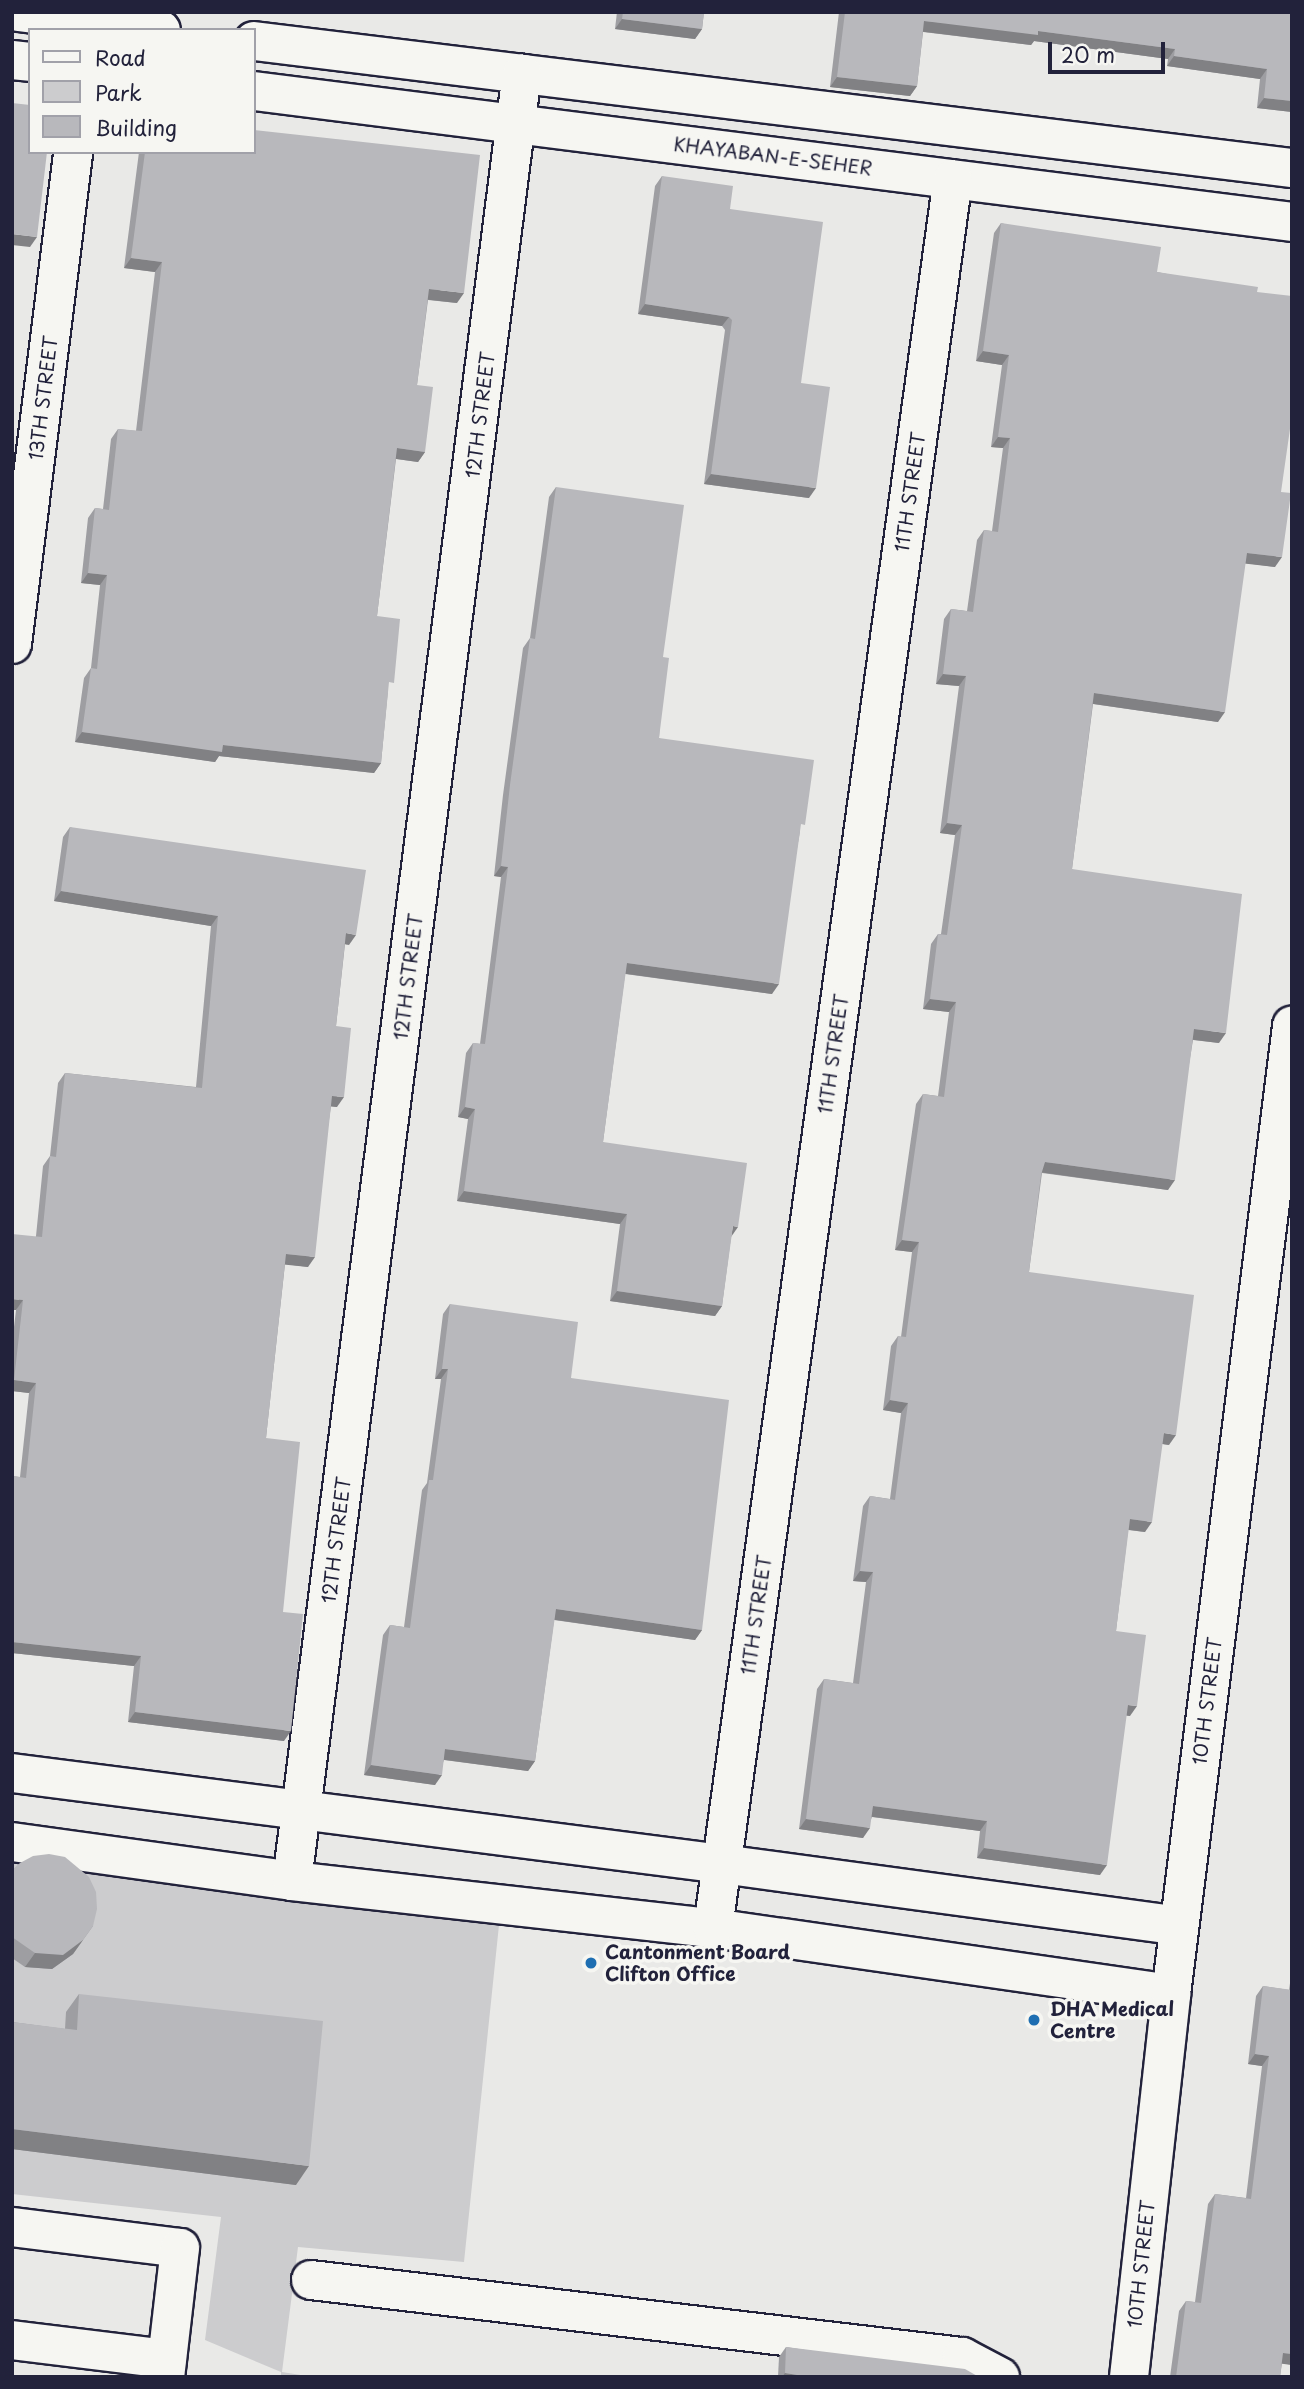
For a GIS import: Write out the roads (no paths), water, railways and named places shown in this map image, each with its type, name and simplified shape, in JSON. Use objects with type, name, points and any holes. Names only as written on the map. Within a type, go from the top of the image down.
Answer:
[{"type":"street","points":[[18,12],[145,28]]},
{"type":"street","points":[[256,41],[1292,168]]},
{"type":"street","name":"12TH STREET","points":[[292,1881],[522,74]]},
{"type":"street","name":"KHAYABAN-E-SEHER","points":[[256,91],[1292,222]]},
{"type":"street","name":"13TH STREET","points":[[12,644],[73,154]]},
{"type":"street","name":"11TH STREET","points":[[713,1928],[953,179]]},
{"type":"street","name":"10TH STREET","points":[[1129,2377],[1179,1926],[1292,1027]]},
{"type":"street","points":[[12,1773],[1179,1926]]},
{"type":"street","points":[[12,1842],[292,1881],[713,1928],[1171,1994]]},
{"type":"street","points":[[12,2227],[180,2248],[166,2368],[12,2340]]},
{"type":"street","points":[[311,2280],[962,2357],[1000,2377]]},
{"type":"place","name":"Cantonment Board Clifton Office","points":[[591,1963]]},
{"type":"place","name":"DHA Medical Centre","points":[[1034,2020]]}]
